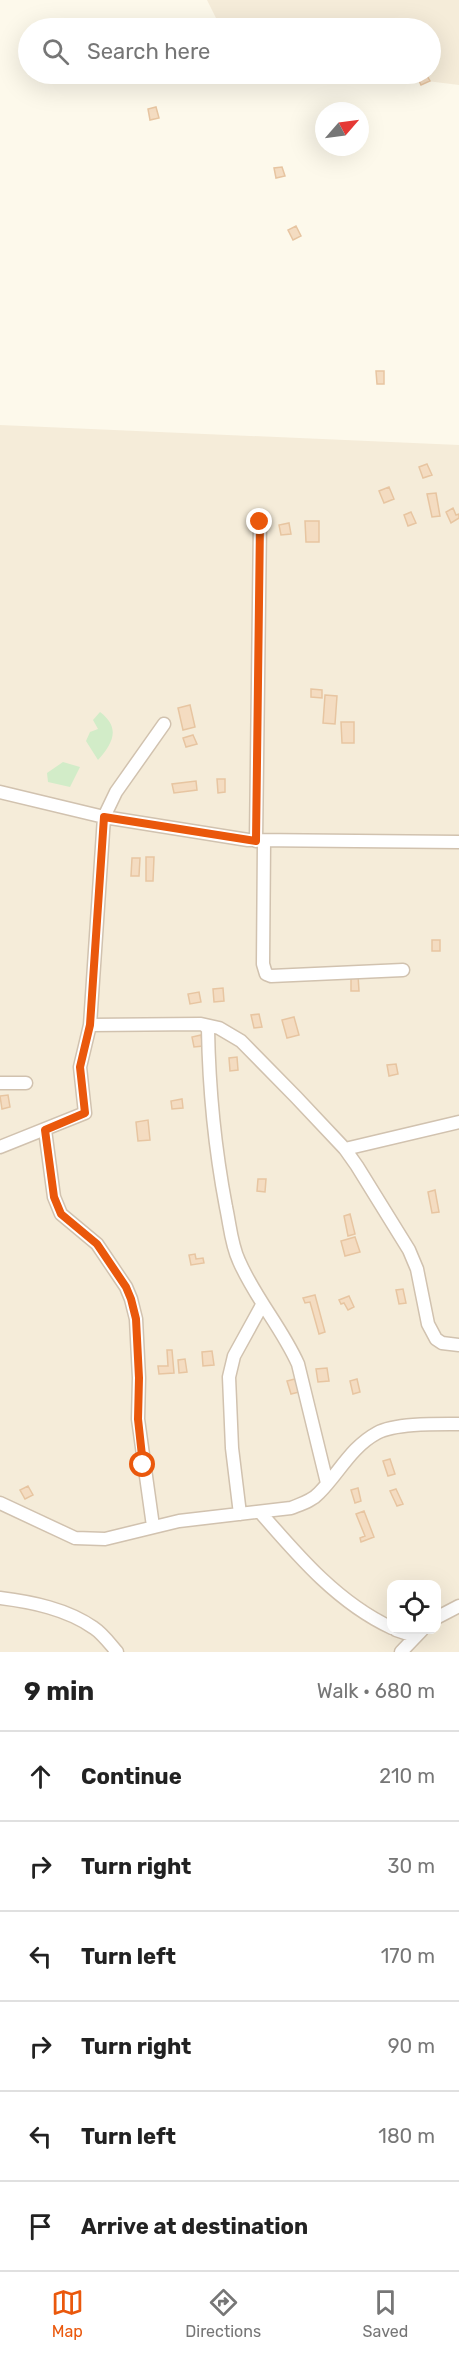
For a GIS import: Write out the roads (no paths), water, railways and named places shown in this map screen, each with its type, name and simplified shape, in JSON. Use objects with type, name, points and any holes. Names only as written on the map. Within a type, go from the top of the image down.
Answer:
[{"type":"street","points":[[260,522],[260,841],[263,964],[266,974],[271,976],[404,970]]},
{"type":"street","points":[[0,1147],[85,1113],[80,1067],[90,1025],[104,817],[116,792],[164,724]]},
{"type":"street","points":[[0,792],[104,817],[260,841],[459,842]]},
{"type":"street","points":[[90,1025],[205,1026],[219,1028],[241,1041],[345,1149],[409,1250],[417,1269],[431,1331],[442,1343],[459,1345]]},
{"type":"street","points":[[205,1026],[208,1029],[208,1071],[220,1173],[232,1240],[238,1260],[262,1305],[291,1348],[298,1364],[327,1483]]},
{"type":"street","points":[[0,1083],[26,1083]]},
{"type":"street","points":[[345,1149],[459,1122]]},
{"type":"street","points":[[45,1130],[54,1197],[61,1214],[97,1244],[126,1287],[131,1299],[137,1330],[138,1419],[153,1526]]},
{"type":"street","points":[[240,1514],[232,1448],[229,1377],[234,1356],[262,1305]]},
{"type":"street","points":[[0,1503],[75,1538],[105,1539],[179,1521],[291,1508],[319,1494],[356,1448],[378,1432],[420,1424],[459,1424]]},
{"type":"street","points":[[260,1512],[298,1557],[345,1600],[387,1625]]},
{"type":"street","points":[[0,1598],[25,1601],[66,1612],[96,1628],[117,1652]]},
{"type":"street","points":[[441,1615],[459,1606]]},
{"type":"street","points":[[401,1652],[417,1634]]}]
